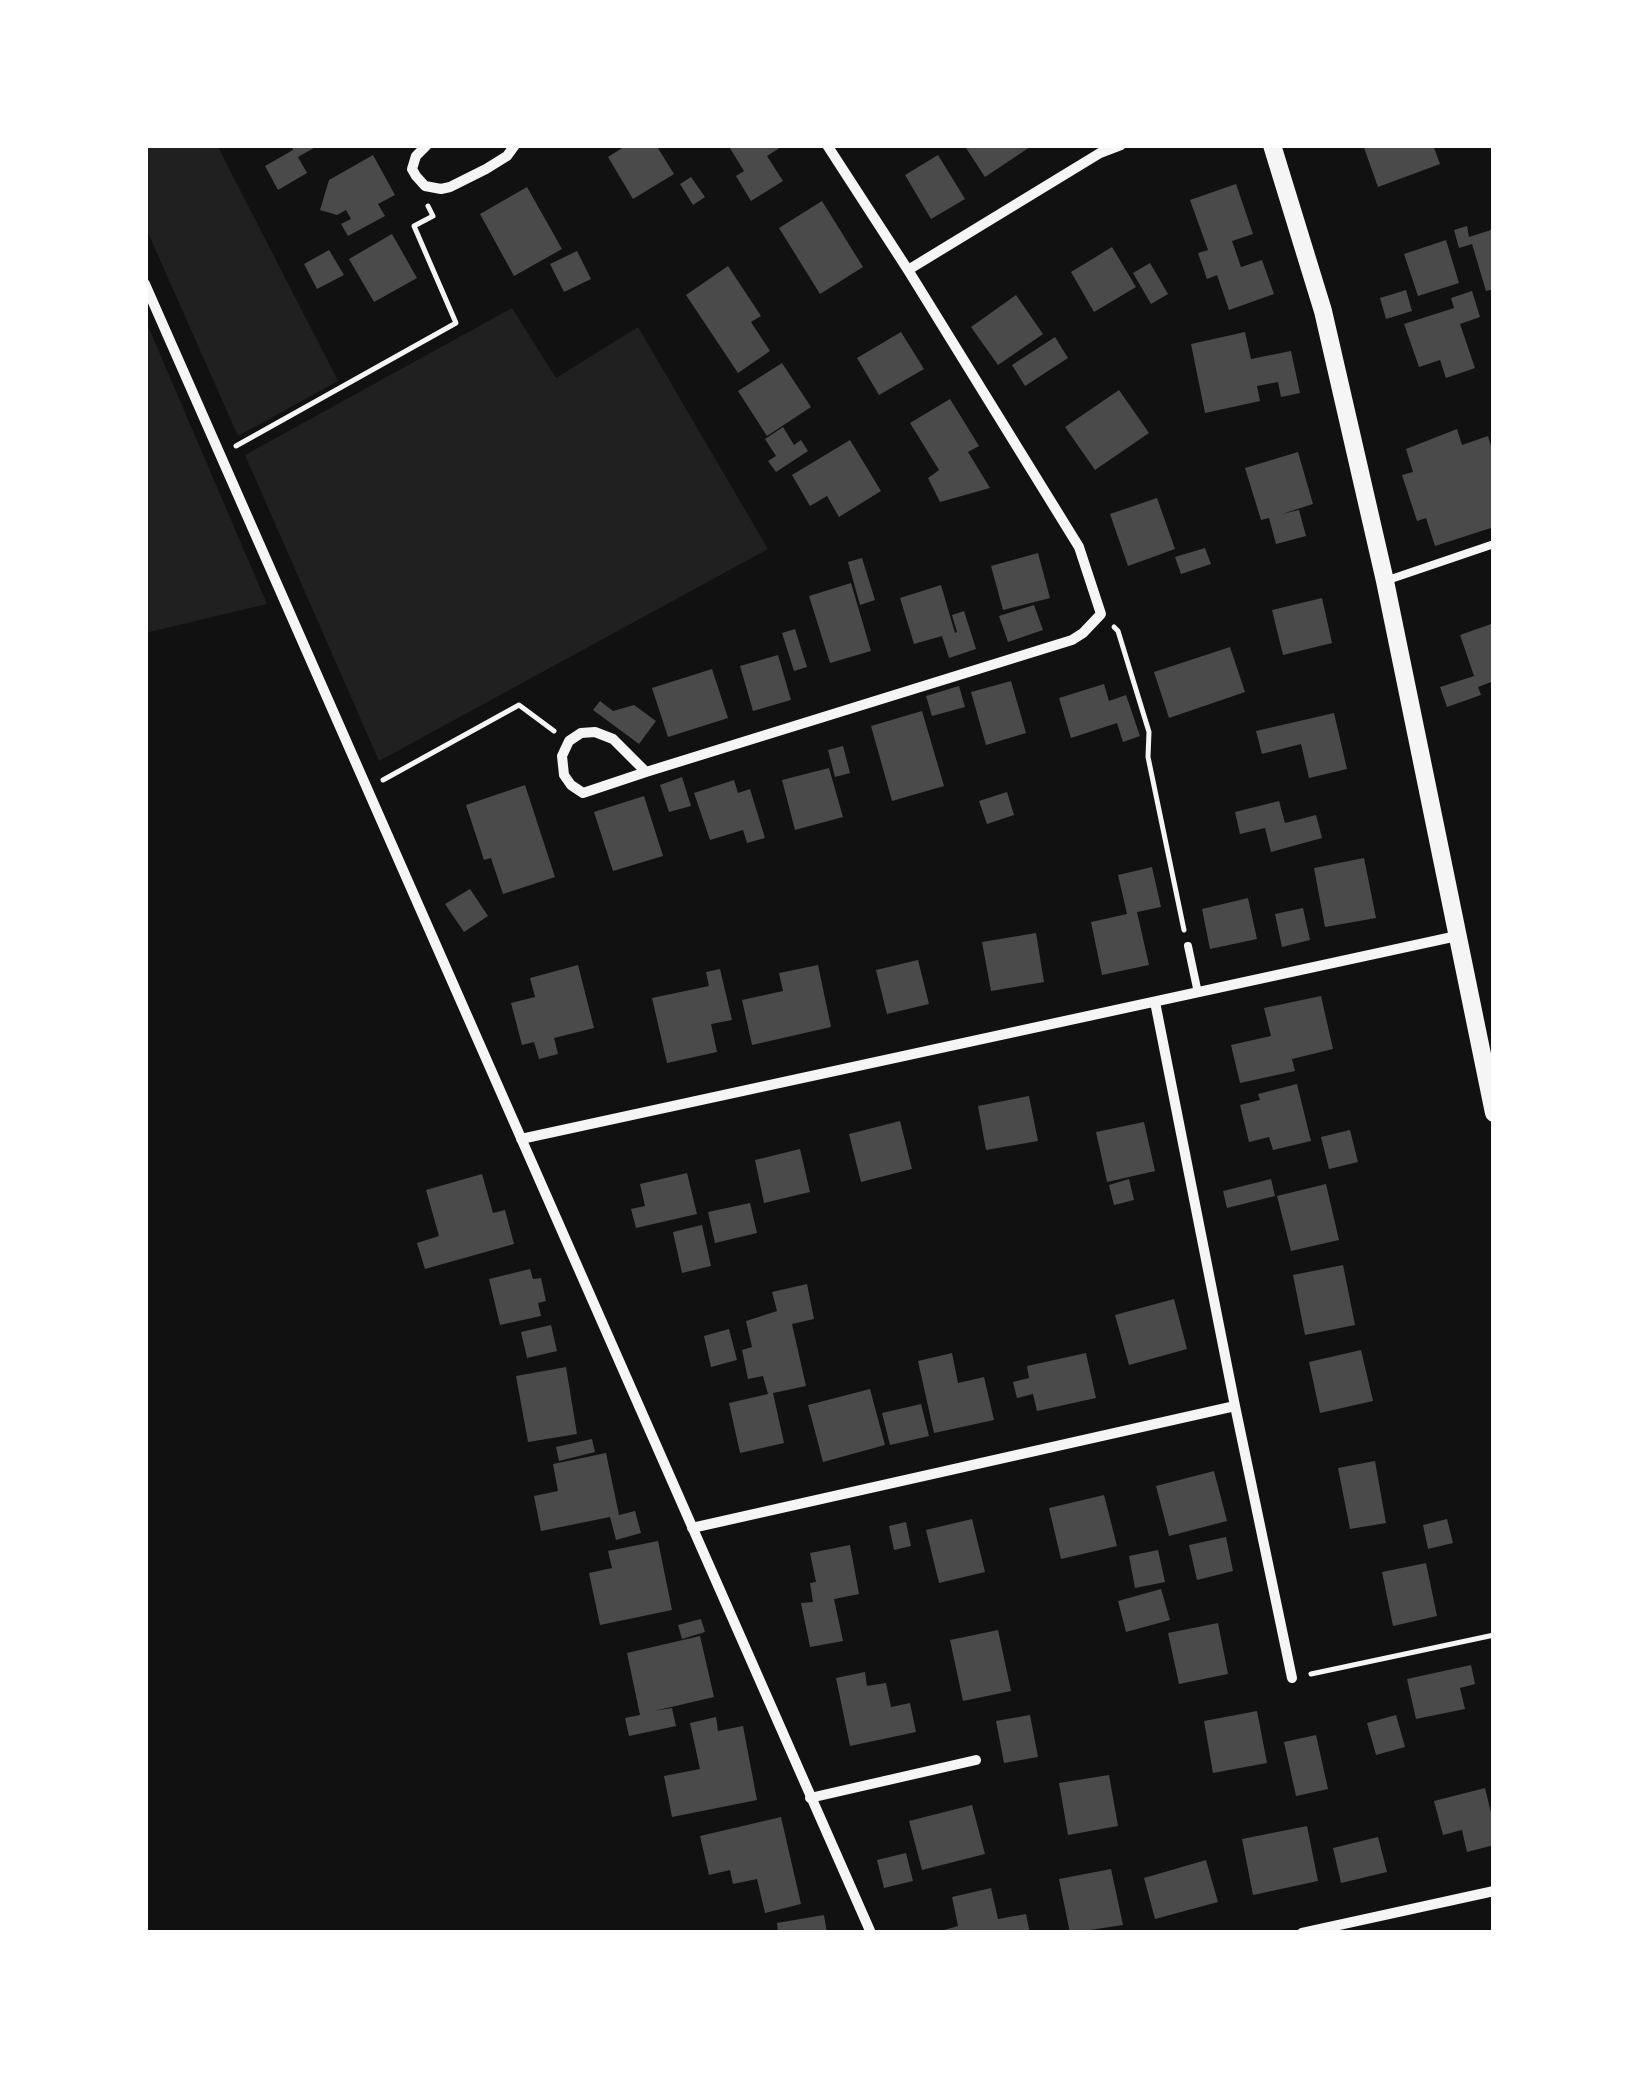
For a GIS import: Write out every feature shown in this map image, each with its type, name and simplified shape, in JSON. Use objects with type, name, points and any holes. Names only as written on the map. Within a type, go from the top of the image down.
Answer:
[{"type":"street","points":[[428,145],[416,156],[412,169],[420,182],[441,190],[486,169],[507,156],[514,145]]},
{"type":"street","points":[[646,772],[612,740],[596,732],[581,733],[569,742],[562,756],[564,775],[583,793],[1072,640],[1101,614],[1079,547],[827,145]]},
{"type":"street","points":[[908,270],[1100,153],[1121,145]]},
{"type":"street","points":[[1272,145],[1323,311],[1458,936],[1487,1045],[1494,1113]]},
{"type":"street","points":[[145,284],[871,1933]]},
{"type":"street","points":[[521,1139],[1458,936]]},
{"type":"street","points":[[1155,1002],[1292,1678]]},
{"type":"street","points":[[692,1528],[1236,1406]]},
{"type":"street","points":[[810,1798],[976,1760]]},
{"type":"street","points":[[1302,1933],[1494,1891]]},
{"type":"lane","points":[[1384,580],[1494,544]]},
{"type":"lane","points":[[1188,946],[1198,993]]},
{"type":"path","points":[[220,454],[456,323],[414,226],[432,216],[428,206]]},
{"type":"path","points":[[1101,614],[1118,631],[1149,732],[1148,756],[1188,946]]},
{"type":"path","points":[[367,789],[519,705],[569,742]]},
{"type":"path","points":[[1292,1678],[1494,1635]]},
{"type":"shaded area","points":[[145,145],[217,145],[338,381],[238,436],[145,226]]},
{"type":"shaded area","points":[[512,308],[556,378],[638,327],[768,549],[379,761],[245,455]]},
{"type":"shaded area","points":[[145,319],[267,604],[145,633]]},
{"type":"building","points":[[291,145],[319,145],[298,157],[307,173],[278,190],[265,166],[293,150]]},
{"type":"building","points":[[627,145],[656,145],[674,174],[633,199],[608,157]]},
{"type":"building","points":[[728,145],[784,145],[767,156],[783,181],[751,201],[736,176],[744,171]]},
{"type":"building","points":[[964,145],[1033,145],[985,177]]},
{"type":"building","points":[[1363,145],[1433,145],[1440,164],[1378,187]]},
{"type":"building","points":[[373,155],[395,195],[378,204],[385,216],[348,236],[341,224],[351,219],[346,210],[337,215],[320,210],[329,180]]},
{"type":"building","points":[[938,155],[965,199],[931,219],[905,175]]},
{"type":"building","points":[[691,177],[705,197],[693,205],[680,184]]},
{"type":"building","points":[[1236,184],[1253,234],[1232,241],[1241,267],[1262,260],[1274,294],[1229,310],[1217,275],[1207,279],[1198,253],[1208,250],[1190,200]]},
{"type":"building","points":[[527,187],[562,249],[514,276],[480,214]]},
{"type":"building","points":[[822,201],[863,267],[820,294],[779,228]]},
{"type":"building","points":[[1467,226],[1469,237],[1494,229],[1494,289],[1486,291],[1472,244],[1459,248],[1454,230]]},
{"type":"building","points":[[392,234],[417,278],[374,302],[349,259]]},
{"type":"building","points":[[1446,240],[1459,283],[1418,296],[1404,254]]},
{"type":"building","points":[[1112,247],[1136,287],[1094,312],[1071,272]]},
{"type":"building","points":[[329,250],[344,275],[317,289],[304,264]]},
{"type":"building","points":[[577,251],[591,279],[564,292],[550,264]]},
{"type":"building","points":[[1150,263],[1168,294],[1151,304],[1133,273]]},
{"type":"building","points":[[728,266],[761,316],[751,322],[770,351],[738,373],[686,295]]},
{"type":"building","points":[[1406,290],[1412,311],[1386,319],[1380,298]]},
{"type":"building","points":[[1472,291],[1480,317],[1460,324],[1475,368],[1446,378],[1440,360],[1419,367],[1404,324],[1454,308],[1451,298]]},
{"type":"building","points":[[1016,295],[1043,334],[998,365],[971,327]]},
{"type":"building","points":[[901,332],[924,369],[879,395],[857,358]]},
{"type":"building","points":[[1245,332],[1251,359],[1291,351],[1300,393],[1281,397],[1278,382],[1257,386],[1260,401],[1205,413],[1191,344]]},
{"type":"building","points":[[1055,337],[1068,358],[1025,386],[1012,365]]},
{"type":"building","points":[[782,363],[811,407],[767,436],[738,391]]},
{"type":"building","points":[[1119,390],[1149,433],[1095,470],[1065,427]]},
{"type":"building","points":[[950,399],[979,446],[968,452],[990,488],[940,502],[928,478],[939,470],[910,423]]},
{"type":"building","points":[[783,427],[794,445],[801,440],[808,451],[776,472],[768,461],[776,456],[765,439]]},
{"type":"building","points":[[1457,429],[1462,445],[1488,436],[1491,446],[1494,445],[1494,527],[1435,546],[1426,518],[1417,521],[1402,475],[1413,472],[1406,449]]},
{"type":"building","points":[[850,440],[881,491],[839,517],[827,496],[810,506],[792,475]]},
{"type":"building","points":[[1298,452],[1313,504],[1282,514],[1299,510],[1306,536],[1276,544],[1269,518],[1261,520],[1245,468]]},
{"type":"building","points":[[1157,498],[1175,549],[1128,566],[1110,514]]},
{"type":"building","points":[[1205,548],[1211,564],[1181,574],[1175,557]]},
{"type":"building","points":[[1038,553],[1050,598],[1003,610],[991,566]]},
{"type":"building","points":[[862,558],[875,600],[860,605],[848,562]]},
{"type":"building","points":[[851,583],[871,651],[830,663],[809,596]]},
{"type":"building","points":[[941,585],[955,633],[952,615],[964,611],[976,649],[949,658],[942,636],[914,644],[900,598]]},
{"type":"building","points":[[1322,598],[1332,643],[1283,655],[1272,610]]},
{"type":"building","points":[[1034,605],[1043,630],[1008,642],[999,616]]},
{"type":"building","points":[[1494,623],[1494,681],[1478,687],[1481,695],[1447,707],[1440,687],[1474,676],[1460,635]]},
{"type":"building","points":[[795,629],[807,667],[794,671],[782,633]]},
{"type":"building","points":[[1230,647],[1245,692],[1169,718],[1154,672]]},
{"type":"building","points":[[778,655],[791,700],[753,711],[740,666]]},
{"type":"building","points":[[712,669],[728,718],[668,737],[652,688]]},
{"type":"building","points":[[1011,681],[1026,733],[986,745],[971,692]]},
{"type":"building","points":[[1104,684],[1109,701],[1126,695],[1140,736],[1123,742],[1117,723],[1071,738],[1059,698]]},
{"type":"building","points":[[959,686],[965,707],[932,716],[926,696]]},
{"type":"building","points":[[600,701],[613,711],[634,705],[656,721],[639,744],[593,710]]},
{"type":"building","points":[[922,711],[944,786],[892,801],[871,726]]},
{"type":"building","points":[[1334,713],[1347,769],[1309,778],[1301,744],[1262,754],[1256,731]]},
{"type":"building","points":[[843,746],[850,773],[835,777],[828,750]]},
{"type":"building","points":[[829,768],[843,817],[795,830],[782,780]]},
{"type":"building","points":[[682,777],[691,806],[669,812],[660,785]]},
{"type":"building","points":[[734,780],[738,793],[750,789],[765,838],[747,843],[743,830],[710,840],[694,793]]},
{"type":"building","points":[[525,785],[555,877],[503,894],[491,858],[484,860],[466,805]]},
{"type":"building","points":[[1007,792],[1014,815],[987,824],[979,801]]},
{"type":"building","points":[[644,796],[663,856],[613,871],[594,812]]},
{"type":"building","points":[[1279,801],[1285,823],[1316,815],[1322,838],[1271,852],[1265,828],[1240,834],[1235,812]]},
{"type":"building","points":[[1364,858],[1376,918],[1325,927],[1314,868]]},
{"type":"building","points":[[1152,867],[1161,907],[1137,912],[1149,965],[1102,975],[1091,922],[1127,914],[1118,875]]},
{"type":"building","points":[[470,889],[488,916],[464,932],[445,904]]},
{"type":"building","points":[[1248,898],[1257,939],[1210,949],[1202,909]]},
{"type":"building","points":[[1303,908],[1310,940],[1282,947],[1275,914]]},
{"type":"building","points":[[1036,933],[1044,982],[991,991],[982,942]]},
{"type":"building","points":[[918,960],[929,1004],[887,1014],[876,970]]},
{"type":"building","points":[[578,965],[594,1028],[554,1038],[558,1054],[539,1059],[534,1042],[522,1045],[511,1003],[535,997],[530,978]]},
{"type":"building","points":[[818,965],[831,1027],[752,1045],[742,1000],[783,991],[779,973]]},
{"type":"building","points":[[720,969],[732,1020],[711,1024],[717,1052],[667,1063],[652,998],[709,986],[706,972]]},
{"type":"building","points":[[1321,996],[1333,1049],[1292,1059],[1295,1071],[1240,1083],[1231,1045],[1271,1036],[1264,1008]]},
{"type":"building","points":[[1297,1084],[1311,1141],[1273,1150],[1269,1137],[1249,1142],[1240,1105],[1260,1100],[1258,1094]]},
{"type":"building","points":[[1029,1096],[1038,1141],[986,1150],[978,1106]]},
{"type":"building","points":[[900,1121],[912,1169],[861,1182],[849,1134]]},
{"type":"building","points":[[1144,1122],[1155,1171],[1107,1182],[1096,1132]]},
{"type":"building","points":[[1350,1130],[1358,1162],[1329,1169],[1321,1137]]},
{"type":"building","points":[[800,1149],[810,1192],[764,1203],[755,1160]]},
{"type":"building","points":[[687,1173],[697,1214],[636,1228],[631,1209],[645,1206],[640,1184]]},
{"type":"building","points":[[482,1174],[493,1213],[505,1210],[514,1244],[425,1269],[417,1243],[439,1236],[426,1190]]},
{"type":"building","points":[[1129,1179],[1134,1200],[1114,1205],[1109,1185]]},
{"type":"building","points":[[1271,1179],[1275,1196],[1227,1208],[1223,1191]]},
{"type":"building","points":[[1326,1184],[1339,1240],[1291,1251],[1277,1196]]},
{"type":"building","points":[[750,1203],[757,1233],[715,1243],[708,1212]]},
{"type":"building","points":[[702,1225],[711,1266],[682,1273],[673,1232]]},
{"type":"building","points":[[1343,1265],[1355,1325],[1305,1335],[1293,1275]]},
{"type":"building","points":[[530,1269],[533,1279],[541,1278],[546,1301],[538,1303],[541,1316],[500,1325],[489,1279]]},
{"type":"building","points":[[807,1284],[814,1319],[792,1324],[806,1386],[773,1393],[784,1443],[740,1453],[729,1403],[768,1394],[763,1376],[748,1379],[742,1350],[752,1347],[746,1321],[777,1311],[772,1292]]},
{"type":"building","points":[[1174,1299],[1187,1349],[1129,1365],[1115,1315]]},
{"type":"building","points":[[551,1325],[557,1351],[527,1358],[521,1332]]},
{"type":"building","points":[[729,1329],[737,1360],[711,1367],[704,1336]]},
{"type":"building","points":[[1361,1350],[1373,1401],[1320,1413],[1309,1362]]},
{"type":"building","points":[[952,1353],[958,1383],[984,1377],[994,1420],[934,1433],[918,1361]]},
{"type":"building","points":[[1086,1353],[1096,1398],[1037,1411],[1033,1394],[1017,1398],[1013,1382],[1029,1378],[1027,1366]]},
{"type":"building","points":[[566,1367],[577,1434],[528,1442],[516,1376]]},
{"type":"building","points":[[870,1389],[885,1445],[823,1462],[808,1405]]},
{"type":"building","points":[[921,1404],[929,1436],[890,1445],[882,1413]]},
{"type":"building","points":[[592,1439],[595,1452],[559,1461],[556,1447]]},
{"type":"building","points":[[606,1453],[619,1515],[635,1511],[641,1533],[616,1540],[610,1517],[541,1531],[534,1496],[558,1491],[553,1464]]},
{"type":"building","points":[[1375,1461],[1386,1523],[1350,1529],[1338,1468]]},
{"type":"building","points":[[1214,1471],[1227,1521],[1169,1536],[1156,1486]]},
{"type":"building","points":[[1104,1495],[1117,1546],[1061,1559],[1049,1508]]},
{"type":"building","points":[[972,1519],[985,1572],[939,1583],[926,1530]]},
{"type":"building","points":[[1447,1519],[1453,1543],[1428,1549],[1423,1525]]},
{"type":"building","points":[[906,1522],[911,1546],[894,1550],[889,1526]]},
{"type":"building","points":[[1226,1537],[1233,1571],[1197,1580],[1189,1545]]},
{"type":"building","points":[[658,1541],[672,1610],[600,1625],[589,1573],[612,1568],[608,1551]]},
{"type":"building","points":[[850,1545],[859,1594],[834,1599],[843,1641],[810,1647],[801,1603],[813,1602],[810,1583],[816,1582],[810,1553]]},
{"type":"building","points":[[1158,1550],[1165,1582],[1135,1588],[1129,1556]]},
{"type":"building","points":[[1426,1563],[1437,1616],[1393,1626],[1382,1572]]},
{"type":"building","points":[[1161,1589],[1170,1620],[1126,1632],[1118,1601]]},
{"type":"building","points":[[701,1619],[705,1632],[682,1639],[678,1625]]},
{"type":"building","points":[[1218,1623],[1228,1674],[1179,1684],[1168,1633]]},
{"type":"building","points":[[998,1630],[1011,1691],[963,1701],[950,1640]]},
{"type":"building","points":[[700,1636],[714,1697],[654,1711],[672,1708],[676,1726],[629,1736],[625,1718],[640,1715],[627,1653]]},
{"type":"building","points":[[1471,1665],[1475,1684],[1460,1688],[1465,1709],[1416,1719],[1407,1679]]},
{"type":"building","points":[[865,1672],[867,1686],[886,1683],[891,1707],[910,1703],[916,1732],[850,1746],[836,1678]]},
{"type":"building","points":[[1257,1711],[1267,1763],[1213,1773],[1204,1721]]},
{"type":"building","points":[[1030,1715],[1038,1757],[1004,1763],[996,1721]]},
{"type":"building","points":[[1396,1715],[1405,1747],[1376,1755],[1367,1723]]},
{"type":"building","points":[[716,1717],[718,1731],[743,1726],[757,1800],[672,1817],[664,1776],[700,1769],[690,1723]]},
{"type":"building","points":[[1316,1735],[1328,1789],[1296,1796],[1284,1742]]},
{"type":"building","points":[[1109,1775],[1118,1826],[1068,1835],[1059,1783]]},
{"type":"building","points":[[1485,1788],[1494,1825],[1494,1845],[1467,1852],[1462,1830],[1443,1835],[1434,1801]]},
{"type":"building","points":[[972,1805],[985,1854],[922,1870],[909,1821]]},
{"type":"building","points":[[781,1817],[801,1904],[765,1913],[757,1879],[733,1884],[730,1870],[709,1875],[700,1836]]},
{"type":"building","points":[[1307,1826],[1318,1881],[1253,1895],[1242,1839]]},
{"type":"building","points":[[1378,1837],[1387,1872],[1341,1883],[1333,1848]]},
{"type":"building","points":[[906,1853],[913,1881],[884,1888],[877,1860]]},
{"type":"building","points":[[1206,1860],[1218,1902],[1155,1919],[1144,1878]]},
{"type":"building","points":[[1111,1869],[1123,1925],[1070,1933],[1059,1879]]},
{"type":"building","points":[[991,1888],[998,1919],[1026,1914],[1030,1933],[934,1933],[958,1926],[952,1897]]},
{"type":"building","points":[[824,1915],[827,1933],[778,1933],[777,1923]]}]
